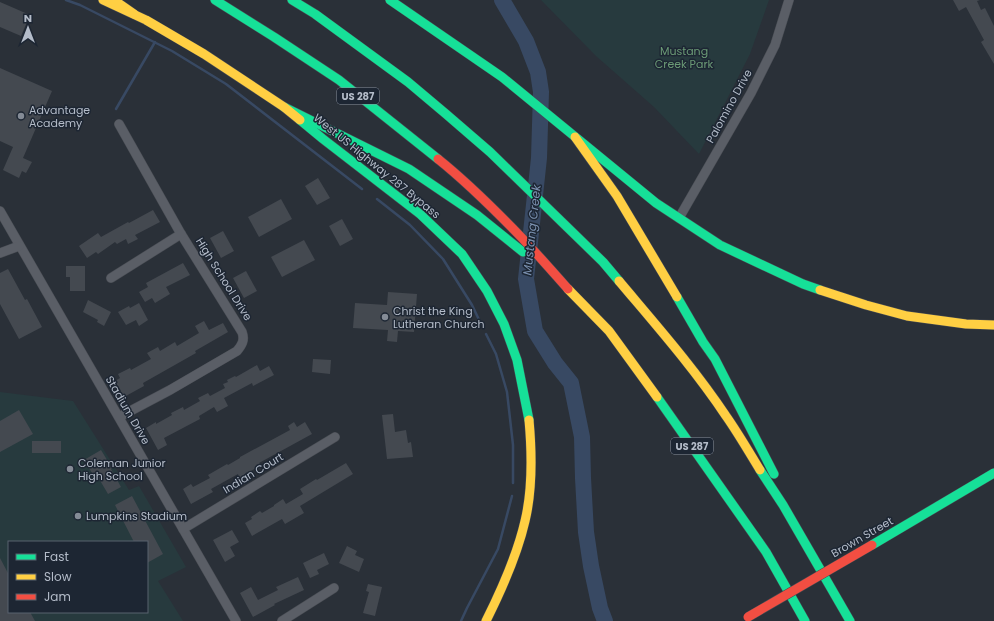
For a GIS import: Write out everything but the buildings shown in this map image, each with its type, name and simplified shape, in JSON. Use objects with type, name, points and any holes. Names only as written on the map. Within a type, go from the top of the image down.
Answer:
[{"type":"main road","name":"West US Highway 287 Bypass","points":[[103,0],[146,20],[204,54],[284,107],[420,214],[462,254],[487,291],[504,324],[517,360],[530,421],[531,460],[530,489],[526,521],[503,586],[486,621]]},
{"type":"main road","points":[[114,0],[134,14]]},
{"type":"main road","name":"US 287","points":[[215,0],[339,80],[448,168],[490,206],[522,238],[609,331],[668,411],[766,552],[805,621]]},
{"type":"main road","points":[[292,0],[315,14],[408,82],[446,114],[490,152],[603,262],[654,322],[697,376],[726,416],[783,505],[850,621]]},
{"type":"main road","points":[[390,0],[502,77],[656,203],[720,245],[803,284],[832,294],[908,316],[966,324],[994,325]]},
{"type":"main road","points":[[284,107],[409,169],[477,215],[562,282]]},
{"type":"main road","points":[[575,137],[617,196],[699,335],[715,359],[775,475],[783,505]]},
{"type":"main road","name":"Brown Street","points":[[745,619],[994,473]]},
{"type":"street","name":"Palomino Drive","points":[[679,218],[751,93],[775,45],[789,0]]},
{"type":"street","name":"High School Drive","points":[[119,124],[181,234],[243,335],[242,344],[237,351],[119,418]]},
{"type":"street","name":"Stadium Drive","points":[[0,211],[236,621]]},
{"type":"street","points":[[111,278],[181,234]]},
{"type":"street","points":[[0,253],[19,246]]},
{"type":"street","name":"Indian Court","points":[[183,529],[335,437]]},
{"type":"street","points":[[282,621],[334,588]]},
{"type":"green space","name":"Mustang Creek Park","points":[[541,0],[769,0],[750,54],[699,154],[654,107],[596,56]]},
{"type":"green space","name":"Lumpkins Stadium","points":[[0,392],[73,401],[129,490],[139,486],[186,567],[158,581],[183,621],[0,621]]},
{"type":"waterway","points":[[66,0],[80,5],[172,51],[226,84],[362,189]]},
{"type":"waterway","name":"Mustang Creek","points":[[502,0],[526,41],[538,72],[541,92],[539,158],[526,279],[535,331],[555,363],[571,383],[582,437],[586,532],[591,566],[600,608],[605,621]]},
{"type":"waterway","points":[[116,109],[155,42]]},
{"type":"waterway","points":[[377,199],[410,225],[443,259],[472,305],[481,324]]},
{"type":"waterway","points":[[486,334],[496,354],[507,392],[513,445],[513,483]]},
{"type":"waterway","points":[[461,621],[498,549],[512,496]]},
{"type":"traffic: fast","points":[[215,0],[339,80],[438,159]]},
{"type":"traffic: fast","points":[[292,0],[315,14],[408,82],[446,114],[490,152],[603,262],[619,281]]},
{"type":"traffic: fast","points":[[390,0],[502,77],[656,203],[720,245],[803,284],[820,290]]},
{"type":"traffic: fast","points":[[284,107],[409,169],[477,215],[523,252]]},
{"type":"traffic: fast","points":[[300,120],[420,214],[462,254],[487,291],[504,324],[517,360],[529,420]]},
{"type":"traffic: fast","points":[[677,297],[703,342],[715,359],[774,474]]},
{"type":"traffic: fast","points":[[657,397],[766,552],[805,621]]},
{"type":"traffic: fast","points":[[760,470],[783,505],[850,621]]},
{"type":"traffic: fast","points":[[872,545],[994,473]]},
{"type":"traffic: slow","points":[[103,0],[146,20],[204,54],[284,107],[300,120]]},
{"type":"traffic: slow","points":[[114,0],[134,14]]},
{"type":"traffic: slow","points":[[575,137],[617,196],[677,297]]},
{"type":"traffic: slow","points":[[619,281],[714,398],[760,470]]},
{"type":"traffic: slow","points":[[568,289],[609,331],[657,397]]},
{"type":"traffic: slow","points":[[820,290],[866,305],[907,316],[966,324],[994,325]]},
{"type":"traffic: slow","points":[[486,621],[498,597],[518,547],[528,509],[531,470],[529,420]]},
{"type":"traffic: jam","points":[[438,159],[471,187],[503,218],[568,289]]},
{"type":"traffic: jam","points":[[748,617],[872,545]]},
{"type":"place","name":"Advantage Academy","points":[[21,116]]},
{"type":"place","name":"Christ the King Lutheran Church","points":[[385,317]]},
{"type":"place","name":"Coleman Junior High School","points":[[70,469]]},
{"type":"place","name":"Lumpkins Stadium","points":[[78,516]]}]
